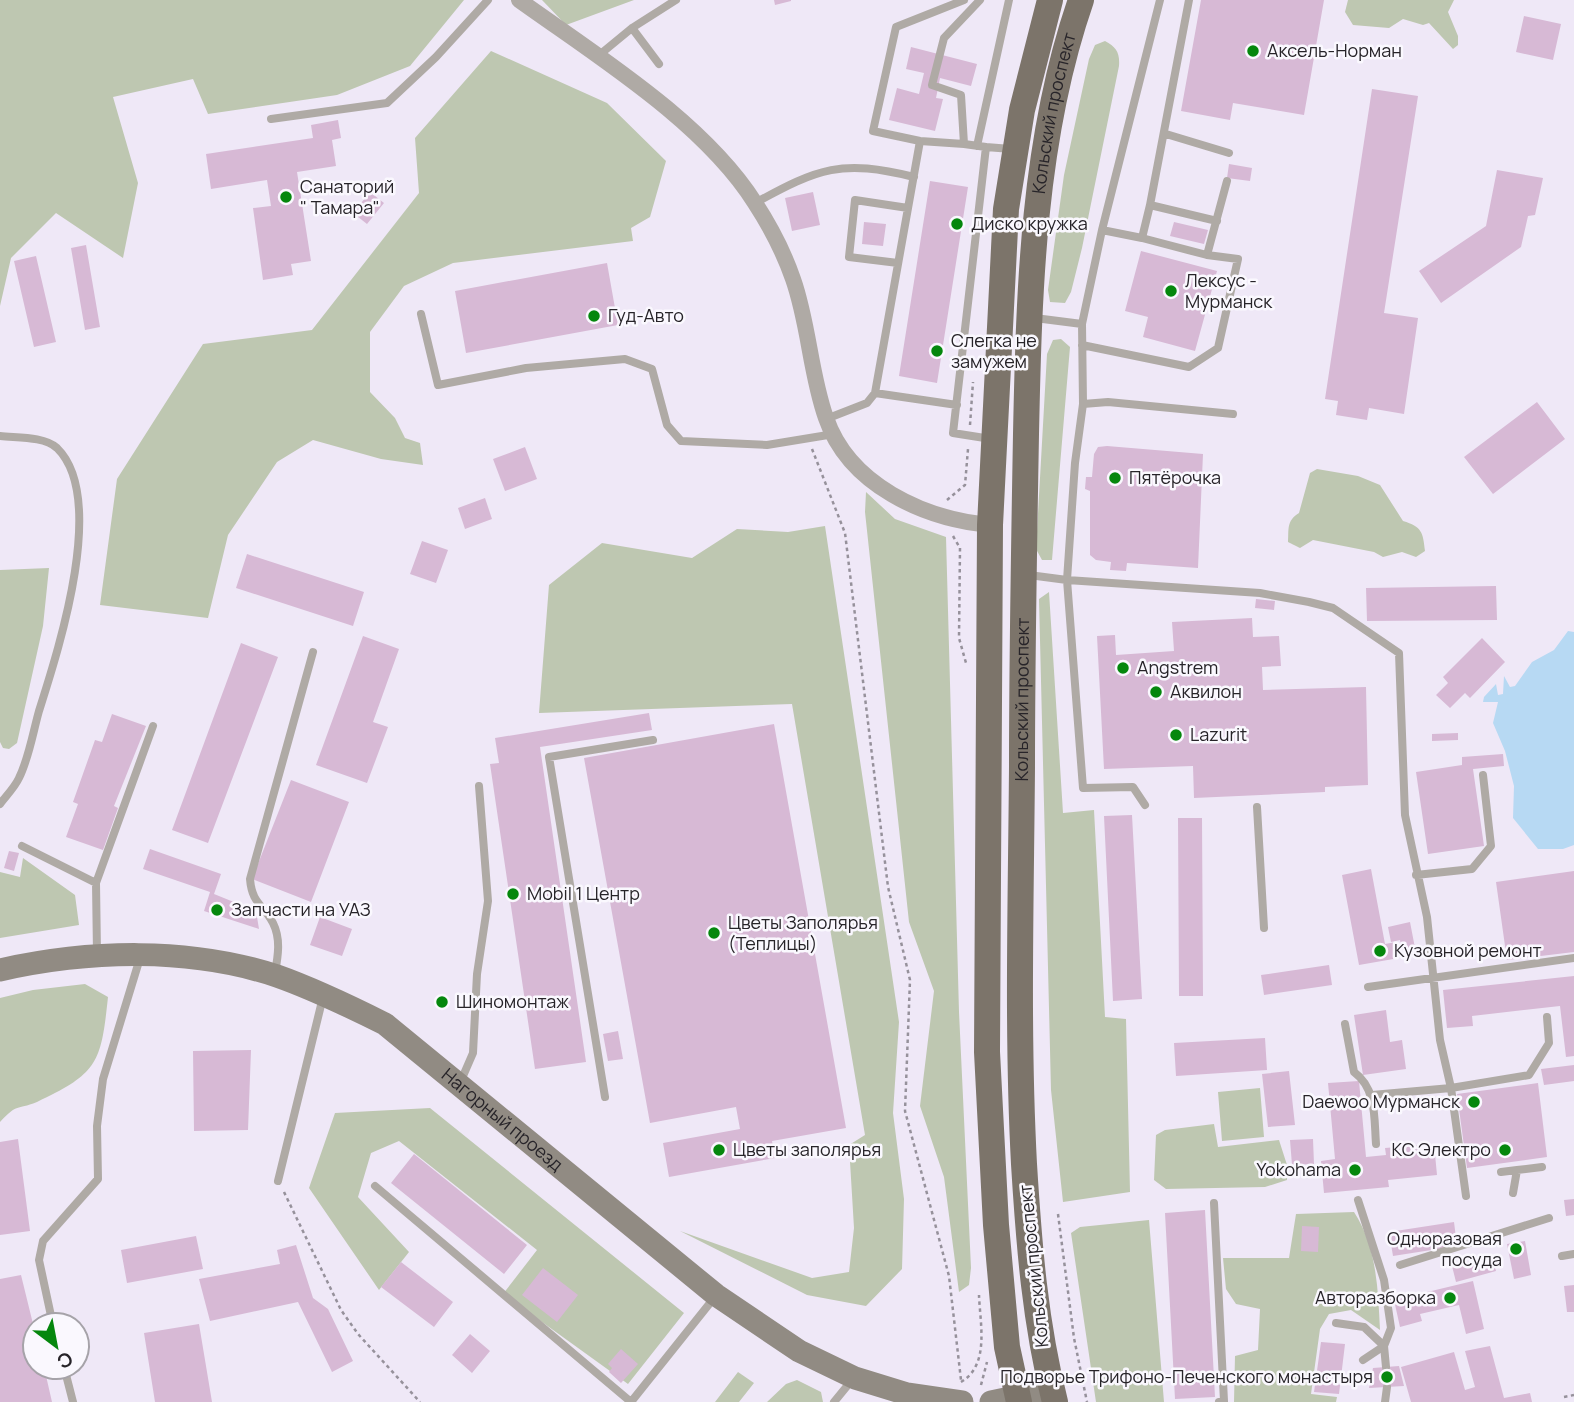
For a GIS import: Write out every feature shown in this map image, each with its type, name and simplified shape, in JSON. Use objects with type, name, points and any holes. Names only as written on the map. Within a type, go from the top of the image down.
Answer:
[{"type":"main road","name":"Кольский проспект","points":[[1019,1400],[1007,1347],[996,1225],[987,1052],[990,525],[982,438],[1006,209],[1022,110],[1050,0]]},
{"type":"main road","name":"Кольский проспект","points":[[1054,1396],[1040,1342],[1031,1270],[1021,1098],[1023,574],[1028,317],[1037,209],[1050,129],[1081,0]]},
{"type":"main road","points":[[990,525],[1024,526]]},
{"type":"main road","name":"Нагорный проезд","points":[[0,970],[97,954],[141,955],[213,962],[274,975],[324,994],[385,1024],[716,1295],[799,1351],[855,1378],[907,1394],[1019,1400],[1054,1396]]},
{"type":"street","points":[[519,0],[680,120],[730,169],[755,203],[793,279],[830,426],[849,457],[873,483],[908,504],[990,525]]},
{"type":"lane","points":[[271,119],[387,103],[436,57],[488,0]]},
{"type":"lane","points":[[597,56],[632,28],[676,0]]},
{"type":"lane","points":[[964,0],[896,27],[873,131],[920,141],[1016,149]]},
{"type":"lane","points":[[964,144],[961,94],[932,85],[944,38],[981,0]]},
{"type":"lane","points":[[982,438],[953,433],[982,146],[1009,0]]},
{"type":"lane","points":[[1145,805],[1133,787],[1083,788],[1067,579],[1075,463],[1083,404],[1082,324],[1102,230],[1160,0]]},
{"type":"lane","points":[[1142,238],[1166,134],[1189,0]]},
{"type":"lane","points":[[632,28],[659,64]]},
{"type":"lane","points":[[1166,134],[1229,153]]},
{"type":"lane","points":[[421,314],[438,385],[526,368],[625,359],[652,369],[667,425],[681,441],[766,445],[808,439],[867,403],[875,393],[920,141]]},
{"type":"lane","points":[[755,203],[803,177],[828,169],[873,167],[914,177]]},
{"type":"lane","points":[[1207,255],[1227,181]]},
{"type":"lane","points":[[898,263],[849,257],[855,200],[908,208]]},
{"type":"lane","points":[[1150,205],[1217,221]]},
{"type":"lane","points":[[1082,345],[1189,367],[1218,348],[1238,259],[1207,255],[1102,230]]},
{"type":"lane","points":[[1028,317],[1082,324]]},
{"type":"lane","points":[[875,393],[957,404]]},
{"type":"lane","points":[[1083,404],[1108,402],[1233,414]]},
{"type":"lane","points":[[0,436],[41,441],[55,446],[70,466],[77,489],[79,544],[60,644],[19,778],[0,804]]},
{"type":"lane","points":[[1023,574],[1260,593],[1309,602],[1333,608],[1399,653],[1405,815],[1427,917],[1440,1040],[1451,1088],[1466,1196]]},
{"type":"lane","points":[[274,975],[278,935],[272,920],[251,896],[250,880],[313,652]]},
{"type":"lane","points":[[97,954],[96,884],[153,726]]},
{"type":"lane","points":[[605,1097],[549,757],[653,740]]},
{"type":"lane","points":[[1416,875],[1472,869],[1491,846],[1483,775]]},
{"type":"lane","points":[[460,1083],[474,1053],[477,974],[488,901],[479,786]]},
{"type":"lane","points":[[1257,807],[1264,928]]},
{"type":"lane","points":[[22,846],[96,884]]},
{"type":"lane","points":[[50,1311],[39,1260],[43,1241],[98,1179],[97,1126],[103,1079],[141,955]]},
{"type":"lane","points":[[1368,987],[1574,958]]},
{"type":"lane","points":[[278,1181],[324,994]]},
{"type":"lane","points":[[1372,1095],[1451,1088],[1529,1075],[1549,1043],[1546,1017]]},
{"type":"lane","points":[[1345,1024],[1354,1072],[1372,1095],[1376,1144]]},
{"type":"lane","points":[[1501,1171],[1542,1167]]},
{"type":"lane","points":[[1513,1193],[1517,1170]]},
{"type":"lane","points":[[375,1186],[631,1402],[716,1295]]},
{"type":"lane","points":[[1358,1200],[1384,1280],[1391,1328],[1384,1346],[1386,1367]]},
{"type":"lane","points":[[1213,1203],[1224,1401],[1219,1402]]},
{"type":"lane","points":[[1400,1265],[1549,1218]]},
{"type":"lane","points":[[1562,1256],[1574,1254]]},
{"type":"lane","points":[[1336,1323],[1364,1327],[1384,1346]]},
{"type":"lane","points":[[1363,1360],[1384,1346]]},
{"type":"lane","points":[[834,1402],[855,1378]]},
{"type":"lane","points":[[68,1381],[73,1402]]},
{"type":"lane","points":[[1385,1402],[1387,1387]]},
{"type":"path","points":[[808,439],[845,533],[888,887],[910,980],[905,1111],[949,1276],[974,1397]]},
{"type":"path","points":[[278,1181],[341,1310],[358,1334],[420,1402]]},
{"type":"path","points":[[1058,1214],[1074,1338],[1087,1402]]},
{"type":"path","points":[[974,1397],[989,1359]]},
{"type":"path","points":[[1564,1396],[1574,1395]]},
{"type":"green space","points":[[0,0],[464,0],[410,66],[337,95],[208,114],[193,79],[113,97],[138,183],[123,258],[56,213],[11,258],[0,306]]},
{"type":"green space","points":[[542,0],[634,0],[566,25]]},
{"type":"green space","points":[[1348,0],[1454,0],[1448,12],[1458,36],[1458,45],[1453,49],[1429,23],[1423,25],[1403,19],[1389,28],[1353,25],[1345,12]]},
{"type":"green space","points":[[1105,41],[1116,50],[1119,66],[1082,248],[1071,292],[1065,303],[1050,302],[1048,290],[1064,175],[1089,59],[1095,45]]},
{"type":"green space","points":[[491,51],[607,103],[666,161],[650,217],[631,228],[633,241],[453,263],[404,286],[370,332],[370,392],[395,418],[405,438],[420,443],[423,465],[381,459],[313,440],[277,462],[228,535],[208,618],[100,605],[117,479],[203,344],[312,330],[419,193],[415,138]]},
{"type":"green space","points":[[1061,339],[1070,347],[1052,560],[1042,560],[1036,549],[1047,354],[1053,340]]},
{"type":"green space","points":[[1317,469],[1358,476],[1380,485],[1403,521],[1420,531],[1425,551],[1416,557],[1402,552],[1383,557],[1374,552],[1313,540],[1300,548],[1288,542],[1290,523],[1299,513],[1310,473]]},
{"type":"green space","points":[[866,492],[895,519],[946,537],[959,1012],[971,1268],[969,1285],[959,1292],[944,1177],[920,1106],[934,991],[909,922],[865,512]]},
{"type":"green space","points":[[825,526],[899,1022],[893,1113],[904,1199],[902,1269],[866,1306],[807,1295],[680,1231],[812,1278],[849,1272],[854,1228],[849,1145],[865,1135],[792,704],[539,713],[549,585],[602,543],[692,558],[737,529],[788,532]]},
{"type":"green space","points":[[49,568],[43,626],[17,743],[9,749],[3,748],[0,742],[0,570]]},
{"type":"green space","points":[[1049,592],[1063,813],[1094,810],[1105,1017],[1126,1019],[1130,1192],[1063,1202],[1051,1090],[1039,599]]},
{"type":"green space","points":[[23,858],[75,895],[79,925],[0,938],[0,872],[20,877]]},
{"type":"green space","points":[[85,984],[108,997],[103,1037],[93,1063],[85,1073],[58,1092],[14,1109],[0,1122],[0,998],[33,990]]},
{"type":"green space","points":[[1260,1088],[1264,1137],[1222,1141],[1218,1092]]},
{"type":"green space","points":[[430,1108],[684,1313],[628,1384],[503,1294],[537,1250],[399,1141],[371,1153],[358,1197],[409,1252],[379,1290],[309,1188],[335,1113]]},
{"type":"green space","points":[[1214,1124],[1218,1147],[1279,1140],[1287,1165],[1287,1180],[1265,1187],[1166,1189],[1154,1180],[1156,1135],[1165,1130]]},
{"type":"green space","points":[[1354,1212],[1362,1225],[1372,1254],[1380,1330],[1351,1310],[1329,1314],[1320,1329],[1311,1394],[1337,1397],[1336,1402],[1234,1402],[1235,1356],[1258,1350],[1260,1309],[1236,1304],[1226,1289],[1223,1258],[1289,1258],[1296,1214]]},
{"type":"green space","points":[[1149,1220],[1164,1402],[1096,1402],[1071,1233],[1080,1227]]},
{"type":"green space","points":[[738,1372],[754,1383],[739,1402],[715,1402]]},
{"type":"green space","points":[[797,1380],[821,1392],[823,1402],[767,1402],[786,1384]]},
{"type":"water","points":[[1568,631],[1574,632],[1574,845],[1563,849],[1538,849],[1513,818],[1514,786],[1505,751],[1493,723],[1498,702],[1483,702],[1484,697],[1496,684],[1498,695],[1503,694],[1504,676],[1510,687],[1515,686],[1532,662],[1554,650]]},
{"type":"building","points":[[774,0],[791,0],[791,1],[775,5]]},
{"type":"building","name":"Аксель-Норман","points":[[1201,0],[1324,0],[1304,115],[1233,103],[1230,120],[1181,111]]},
{"type":"building","points":[[1524,16],[1561,24],[1553,60],[1516,52]]},
{"type":"building","points":[[911,47],[977,64],[971,86],[940,78],[936,98],[943,99],[935,131],[889,120],[897,88],[919,94],[924,73],[906,69]]},
{"type":"building","points":[[1372,89],[1418,96],[1384,313],[1418,318],[1404,414],[1369,408],[1367,420],[1336,415],[1338,401],[1325,399]]},
{"type":"building","name":"Санаторий \" Тамара\"","points":[[338,120],[341,138],[332,140],[336,166],[297,172],[311,261],[291,264],[293,275],[263,280],[253,208],[271,206],[267,180],[211,189],[206,154],[313,138],[311,125]]},
{"type":"building","points":[[1229,164],[1252,168],[1250,181],[1227,178]]},
{"type":"building","points":[[1497,170],[1543,178],[1535,215],[1528,216],[1521,247],[1441,303],[1419,271],[1486,226]]},
{"type":"building","points":[[930,181],[968,187],[937,383],[899,376]]},
{"type":"building","points":[[370,192],[384,203],[367,224],[353,213]]},
{"type":"building","points":[[813,192],[820,225],[792,231],[785,198]]},
{"type":"building","points":[[864,222],[886,224],[883,246],[862,244]]},
{"type":"building","points":[[1174,222],[1208,230],[1204,244],[1170,236]]},
{"type":"building","points":[[86,245],[100,327],[85,330],[71,248]]},
{"type":"building","name":"Лексус - Мурманск","points":[[1141,251],[1217,271],[1195,351],[1143,337],[1148,317],[1125,311]]},
{"type":"building","points":[[36,256],[56,342],[34,347],[14,261]]},
{"type":"building","points":[[607,263],[618,325],[466,353],[455,291]]},
{"type":"building","points":[[1537,402],[1565,439],[1493,494],[1464,457]]},
{"type":"building","points":[[525,447],[537,479],[505,491],[493,459]]},
{"type":"building","points":[[1098,447],[1203,454],[1198,568],[1127,563],[1126,571],[1110,570],[1111,562],[1096,560],[1090,555],[1090,491],[1085,489],[1086,477],[1092,477],[1094,454]]},
{"type":"building","points":[[485,498],[492,519],[465,529],[458,508]]},
{"type":"building","points":[[422,541],[448,550],[436,583],[410,574]]},
{"type":"building","points":[[247,554],[364,592],[353,626],[236,588]]},
{"type":"building","points":[[1496,586],[1497,620],[1367,621],[1366,588]]},
{"type":"building","points":[[1256,599],[1275,601],[1274,610],[1255,608]]},
{"type":"building","points":[[1252,618],[1253,637],[1279,636],[1281,666],[1262,667],[1263,690],[1366,687],[1368,785],[1325,787],[1325,792],[1194,798],[1193,766],[1104,769],[1097,636],[1115,635],[1116,655],[1174,651],[1172,622]]},
{"type":"building","points":[[363,636],[399,649],[373,722],[388,727],[367,783],[316,765]]},
{"type":"building","points":[[1482,638],[1505,662],[1470,698],[1465,693],[1450,708],[1436,695],[1448,683],[1443,677]]},
{"type":"building","points":[[241,643],[278,657],[208,843],[172,830]]},
{"type":"building","points":[[649,713],[652,730],[540,747],[586,1062],[535,1069],[490,764],[499,763],[495,738]]},
{"type":"building","points":[[112,714],[146,726],[114,806],[118,808],[103,850],[66,837],[78,804],[73,802],[95,740],[102,742]]},
{"type":"building","name":"Цветы Заполярья (Теплицы)","points":[[774,724],[846,1128],[772,1141],[775,1158],[669,1177],[663,1143],[740,1129],[736,1107],[650,1123],[584,758]]},
{"type":"building","points":[[1458,733],[1458,740],[1432,741],[1432,734]]},
{"type":"building","points":[[1503,754],[1504,766],[1473,769],[1484,846],[1428,854],[1416,772],[1462,765],[1462,757]]},
{"type":"building","points":[[291,780],[349,802],[311,902],[252,879]]},
{"type":"building","points":[[1132,815],[1142,999],[1113,1001],[1104,816]]},
{"type":"building","points":[[1178,818],[1202,818],[1203,996],[1179,996]]},
{"type":"building","points":[[150,849],[221,874],[214,894],[256,911],[259,929],[204,911],[210,892],[143,869]]},
{"type":"building","points":[[9,851],[19,853],[14,871],[4,868]]},
{"type":"building","points":[[1371,869],[1385,944],[1396,942],[1399,958],[1359,965],[1342,875]]},
{"type":"building","points":[[1574,871],[1574,952],[1507,960],[1496,882]]},
{"type":"building","points":[[320,917],[352,929],[342,956],[310,945]]},
{"type":"building","points":[[1410,922],[1415,948],[1402,950],[1400,940],[1391,942],[1388,927]]},
{"type":"building","points":[[1329,965],[1332,985],[1264,995],[1261,975]]},
{"type":"building","points":[[1574,976],[1574,1056],[1566,1057],[1560,1006],[1472,1016],[1473,1026],[1447,1028],[1443,990]]},
{"type":"building","name":"Шиномонтаж","points":[[439,994],[447,996],[445,1009],[437,1008]]},
{"type":"building","points":[[1386,1010],[1390,1042],[1402,1040],[1406,1069],[1363,1075],[1354,1015]]},
{"type":"building","points":[[618,1031],[623,1059],[608,1061],[603,1034]]},
{"type":"building","points":[[1265,1038],[1267,1070],[1176,1076],[1174,1043]]},
{"type":"building","points":[[251,1050],[248,1130],[194,1131],[193,1051]]},
{"type":"building","points":[[1574,1065],[1574,1081],[1544,1085],[1541,1069]]},
{"type":"building","points":[[1289,1071],[1295,1125],[1268,1127],[1262,1074]]},
{"type":"building","points":[[1359,1081],[1366,1157],[1386,1155],[1385,1148],[1434,1144],[1437,1175],[1388,1180],[1389,1187],[1324,1193],[1321,1161],[1335,1159],[1328,1083]]},
{"type":"building","points":[[1538,1083],[1547,1157],[1467,1168],[1457,1094]]},
{"type":"building","points":[[18,1139],[30,1231],[0,1235],[0,1142]]},
{"type":"building","points":[[1313,1139],[1314,1164],[1292,1165],[1290,1140]]},
{"type":"building","points":[[414,1154],[527,1245],[504,1274],[391,1183]]},
{"type":"building","points":[[1574,1199],[1574,1215],[1566,1216],[1564,1200]]},
{"type":"building","points":[[1205,1210],[1215,1397],[1175,1399],[1165,1213]]},
{"type":"building","points":[[1454,1222],[1457,1246],[1393,1256],[1389,1232]]},
{"type":"building","points":[[1302,1226],[1319,1227],[1318,1252],[1301,1251]]},
{"type":"building","points":[[196,1236],[203,1269],[127,1283],[121,1250]]},
{"type":"building","points":[[1525,1241],[1531,1275],[1514,1279],[1507,1244]]},
{"type":"building","points":[[296,1245],[313,1298],[328,1309],[353,1361],[332,1372],[298,1302],[210,1321],[199,1279],[280,1264],[277,1250]]},
{"type":"building","points":[[1492,1256],[1496,1271],[1456,1282],[1452,1266]]},
{"type":"building","points":[[401,1262],[453,1302],[434,1327],[381,1287]]},
{"type":"building","points":[[543,1268],[578,1295],[557,1322],[522,1295]]},
{"type":"building","points":[[21,1275],[30,1311],[21,1311],[21,1381],[47,1381],[52,1402],[0,1402],[0,1279]]},
{"type":"building","points":[[1473,1281],[1484,1329],[1466,1334],[1459,1305],[1420,1314],[1422,1321],[1400,1327],[1394,1300]]},
{"type":"building","points":[[1574,1285],[1574,1312],[1567,1312],[1564,1286]]},
{"type":"building","points":[[199,1324],[212,1402],[155,1402],[144,1333]]},
{"type":"building","points":[[470,1334],[490,1351],[472,1373],[452,1355]]},
{"type":"building","points":[[1321,1342],[1345,1344],[1339,1394],[1314,1392]]},
{"type":"building","points":[[1490,1346],[1504,1398],[1530,1393],[1532,1402],[1411,1402],[1401,1367],[1454,1352],[1465,1390],[1475,1387],[1465,1351]]},
{"type":"building","points":[[621,1349],[638,1364],[621,1383],[609,1372],[612,1368],[608,1364]]},
{"type":"building","points":[[1399,1366],[1404,1386],[1369,1388],[1373,1368]]},
{"type":"place","name":"Аксель-Норман","points":[[1253,51]]},
{"type":"place","name":"Санаторий \" Тамара\"","points":[[286,197]]},
{"type":"place","name":"Диско кружка","points":[[957,224]]},
{"type":"place","name":"Лексус - Мурманск","points":[[1171,291]]},
{"type":"place","name":"Гуд-Авто","points":[[594,316]]},
{"type":"place","name":"Слегка не замужем","points":[[937,351]]},
{"type":"place","name":"Пятёрочка","points":[[1115,478]]},
{"type":"place","name":"Angstrem","points":[[1123,668]]},
{"type":"place","name":"Аквилон","points":[[1156,692]]},
{"type":"place","name":"Lazurit","points":[[1176,735]]},
{"type":"place","name":"Mobil 1 Центр","points":[[513,894]]},
{"type":"place","name":"Запчасти на УАЗ","points":[[217,910]]},
{"type":"place","name":"Цветы Заполярья (Теплицы)","points":[[714,933]]},
{"type":"place","name":"Кузовной ремонт","points":[[1380,951]]},
{"type":"place","name":"Шиномонтаж","points":[[442,1002]]},
{"type":"place","name":"Daewoo Мурманск","points":[[1474,1102]]},
{"type":"place","name":"Цветы заполярья","points":[[719,1150]]},
{"type":"place","name":"КС Электро","points":[[1505,1150]]},
{"type":"place","name":"Yokohama","points":[[1355,1170]]},
{"type":"place","name":"Одноразовая посуда","points":[[1516,1249]]},
{"type":"place","name":"Авторазборка","points":[[1450,1298]]},
{"type":"place","name":"Подворье Трифоно-Печенского монастыря","points":[[1387,1377]]}]
